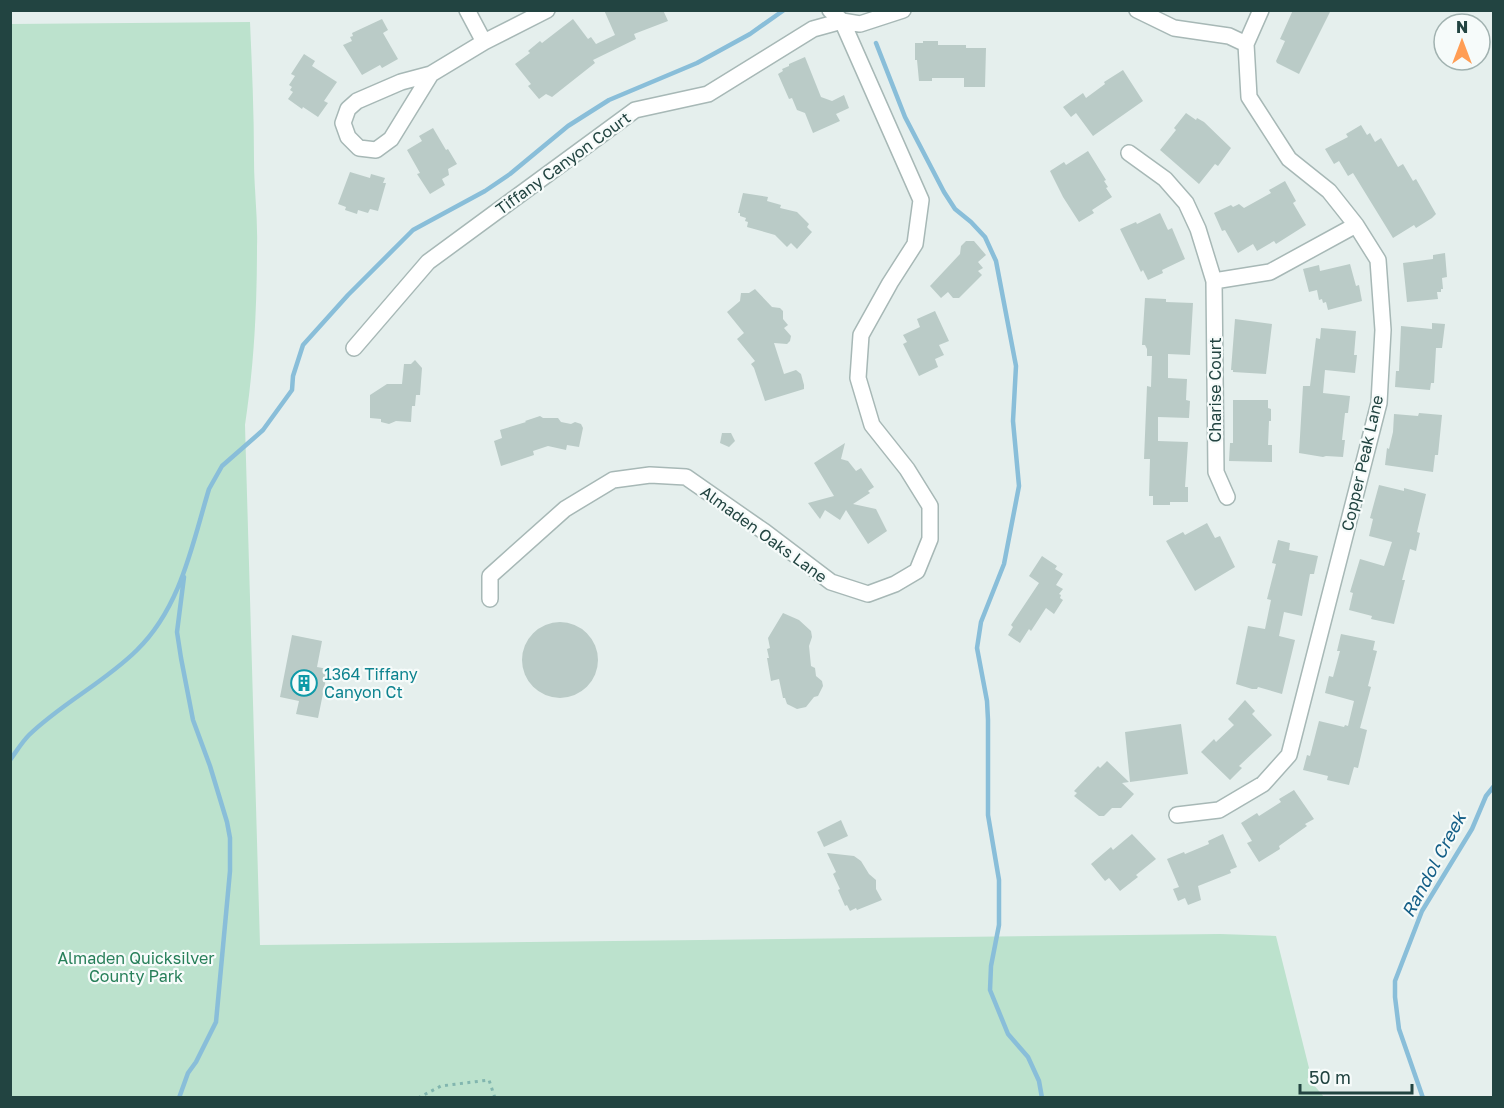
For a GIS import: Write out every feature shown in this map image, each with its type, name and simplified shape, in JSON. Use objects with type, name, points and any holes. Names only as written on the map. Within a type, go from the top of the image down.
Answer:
[{"type":"street","points":[[466,10],[484,42]]},
{"type":"street","points":[[431,74],[391,139],[376,150],[359,148],[348,137],[343,123],[348,109],[357,101],[401,82],[431,74],[484,42],[547,10]]},
{"type":"street","name":"Tiffany Canyon Court","points":[[354,348],[428,262],[636,110],[708,94],[836,16],[860,24],[903,10]]},
{"type":"street","points":[[1137,10],[1174,28],[1229,36],[1246,44]]},
{"type":"street","name":"Copper Peak Lane","points":[[1177,815],[1219,810],[1263,784],[1289,755],[1379,403],[1383,330],[1378,260],[1356,225],[1329,191],[1289,159],[1249,97],[1246,44],[1261,10]]},
{"type":"street","name":"Almaden Oaks Lane","points":[[490,598],[490,576],[565,509],[613,480],[650,475],[686,477],[831,582],[868,594],[894,584],[917,571],[930,539],[930,506],[907,469],[872,425],[858,378],[861,335],[915,244],[921,200],[836,16]]},
{"type":"street","name":"Charise Court","points":[[1129,153],[1165,179],[1186,202],[1198,229],[1215,281],[1216,472],[1227,497]]},
{"type":"street","points":[[1215,281],[1270,272],[1356,225]]},
{"type":"path","points":[[418,1098],[441,1086],[489,1080],[495,1098]]},
{"type":"green space","name":"Almaden Quicksilver County Park","points":[[250,22],[257,269],[253,359],[245,425],[260,945],[1220,934],[1276,936],[1313,1084],[1324,1097],[11,1097],[11,24]]},
{"type":"building","points":[[604,10],[663,10],[668,21],[634,34],[636,39],[593,60],[595,63],[552,97],[546,94],[539,99],[528,86],[531,84],[515,64],[530,53],[528,51],[540,41],[542,43],[573,19],[588,39],[591,37],[596,44],[615,35]]},
{"type":"building","points":[[1293,10],[1331,10],[1299,74],[1276,61],[1285,41],[1280,39]]},
{"type":"building","points":[[382,19],[388,30],[383,33],[398,59],[382,68],[380,65],[362,75],[343,45],[352,41],[350,37],[353,36],[352,33]]},
{"type":"building","points":[[923,41],[938,41],[938,45],[986,48],[985,87],[964,87],[964,78],[932,78],[932,81],[919,81],[915,43],[923,43]]},
{"type":"building","points":[[304,54],[315,61],[312,66],[337,82],[324,101],[328,103],[318,117],[288,99],[293,92],[289,85],[295,76],[291,74]]},
{"type":"building","points":[[805,57],[821,97],[832,101],[844,95],[849,108],[836,114],[840,121],[813,133],[805,113],[797,110],[792,98],[789,99],[778,74],[789,64]]},
{"type":"building","points":[[1123,70],[1143,101],[1093,136],[1076,113],[1071,117],[1063,107],[1083,93],[1086,98],[1105,84],[1104,82]]},
{"type":"building","points":[[1186,113],[1204,122],[1231,148],[1218,166],[1215,164],[1199,184],[1160,150]]},
{"type":"building","points":[[1361,125],[1367,135],[1370,133],[1375,142],[1381,138],[1398,167],[1403,164],[1413,181],[1416,179],[1436,214],[1416,228],[1414,225],[1393,238],[1353,173],[1348,176],[1339,161],[1334,164],[1325,149],[1348,137],[1346,134]]},
{"type":"building","points":[[433,128],[457,164],[448,169],[449,175],[442,179],[445,185],[430,194],[417,174],[420,173],[407,150],[422,141],[419,136]]},
{"type":"building","points":[[1088,151],[1106,180],[1104,181],[1108,187],[1106,188],[1112,197],[1092,210],[1094,213],[1079,222],[1050,171],[1064,162],[1066,165]]},
{"type":"building","points":[[350,172],[370,178],[371,174],[385,178],[383,183],[386,183],[378,211],[370,209],[368,213],[358,210],[357,214],[345,210],[346,207],[338,204]]},
{"type":"building","points":[[1285,181],[1296,201],[1293,203],[1306,225],[1276,244],[1274,241],[1257,251],[1253,244],[1238,253],[1225,230],[1222,231],[1214,213],[1231,205],[1233,207],[1239,204],[1244,208],[1271,193],[1269,190]]},
{"type":"building","points":[[743,193],[768,197],[767,201],[781,205],[780,208],[797,212],[809,224],[807,227],[812,232],[797,249],[791,243],[787,247],[775,235],[747,227],[746,218],[738,213]]},
{"type":"building","points":[[1160,213],[1168,230],[1172,228],[1185,259],[1148,280],[1143,270],[1141,272],[1120,229]]},
{"type":"building","points":[[966,241],[974,241],[986,255],[978,262],[983,268],[978,271],[982,275],[959,298],[953,298],[948,292],[941,298],[930,286],[960,254],[961,246]]},
{"type":"building","points":[[1445,253],[1447,277],[1442,278],[1443,289],[1437,292],[1438,299],[1407,302],[1403,263],[1433,259],[1433,255]]},
{"type":"building","points":[[1350,264],[1356,286],[1359,285],[1362,301],[1328,310],[1326,302],[1319,300],[1317,290],[1309,292],[1303,269],[1319,265],[1320,271]]},
{"type":"building","points":[[755,289],[772,307],[783,311],[783,319],[788,325],[784,328],[791,336],[790,341],[787,344],[774,343],[784,374],[796,370],[801,374],[804,385],[804,389],[765,401],[751,364],[755,361],[737,339],[744,333],[727,312],[740,301],[741,293],[749,293]]},
{"type":"building","points":[[1145,298],[1166,299],[1166,302],[1193,303],[1190,355],[1168,354],[1168,378],[1187,379],[1186,400],[1190,401],[1189,418],[1158,417],[1158,441],[1188,442],[1185,487],[1188,487],[1188,502],[1170,502],[1170,505],[1153,505],[1153,496],[1149,496],[1150,459],[1144,459],[1147,386],[1151,387],[1152,356],[1147,356],[1147,349],[1145,345],[1142,345]]},
{"type":"building","points":[[935,311],[949,341],[939,345],[944,355],[935,359],[938,367],[919,376],[903,344],[907,342],[903,335],[920,327],[917,319]]},
{"type":"building","points":[[1235,319],[1272,324],[1266,374],[1231,370]]},
{"type":"building","points":[[1432,323],[1445,324],[1442,348],[1436,348],[1434,383],[1431,383],[1430,390],[1395,387],[1396,371],[1399,371],[1401,326],[1432,329]]},
{"type":"building","points":[[1321,328],[1356,331],[1355,373],[1325,370],[1323,393],[1350,396],[1348,413],[1345,413],[1343,457],[1323,457],[1299,453],[1303,386],[1310,386],[1316,338],[1320,339]]},
{"type":"building","points":[[415,360],[422,368],[420,395],[416,395],[415,406],[412,406],[411,422],[396,421],[389,424],[381,422],[381,419],[370,418],[370,395],[387,384],[402,384],[404,364],[411,364]]},
{"type":"building","points":[[1233,400],[1268,400],[1271,421],[1269,421],[1268,445],[1272,445],[1272,462],[1229,461],[1230,443],[1233,443]]},
{"type":"building","points":[[1419,413],[1442,415],[1438,455],[1435,455],[1433,472],[1385,465],[1387,448],[1389,449],[1393,432],[1394,414],[1418,416]]},
{"type":"building","points":[[540,416],[558,418],[561,422],[571,424],[575,422],[581,424],[583,428],[579,447],[567,445],[566,450],[548,446],[533,451],[534,455],[501,466],[494,441],[502,438],[500,430]]},
{"type":"building","points":[[722,433],[731,433],[735,441],[729,447],[720,443]]},
{"type":"building","points":[[845,443],[841,459],[848,461],[856,471],[861,468],[874,487],[868,491],[870,493],[853,504],[876,509],[887,531],[868,544],[846,510],[840,520],[825,510],[820,519],[808,503],[834,496],[814,463]]},
{"type":"building","points":[[1379,485],[1426,494],[1417,532],[1420,533],[1416,551],[1410,549],[1394,624],[1371,619],[1372,616],[1349,610],[1353,593],[1350,592],[1360,559],[1384,566],[1392,542],[1369,536],[1373,519],[1370,518]]},
{"type":"building","points":[[1207,523],[1215,538],[1220,536],[1235,567],[1195,591],[1166,541],[1183,532],[1185,535]]},
{"type":"building","points":[[1278,540],[1290,543],[1289,550],[1318,556],[1314,574],[1310,574],[1302,616],[1284,612],[1279,636],[1295,640],[1282,694],[1236,684],[1248,626],[1265,629],[1271,600],[1267,599],[1276,564],[1272,563]]},
{"type":"building","points":[[1042,556],[1057,566],[1055,569],[1063,574],[1056,585],[1063,589],[1059,594],[1063,600],[1054,614],[1046,608],[1020,643],[1008,635],[1013,627],[1011,625],[1039,583],[1029,576]]},
{"type":"building","points":[[783,613],[799,620],[811,631],[809,646],[811,666],[815,668],[816,676],[822,681],[823,686],[818,696],[814,697],[806,707],[797,709],[787,704],[783,698],[779,679],[771,681],[767,658],[769,658],[767,649],[770,648],[768,638]]},
{"type":"building","points":[[553,622],[567,622],[581,628],[592,639],[598,653],[595,675],[587,687],[567,698],[553,698],[539,692],[528,681],[522,667],[522,653],[528,639],[539,628]]},
{"type":"building","points":[[1341,634],[1375,641],[1373,650],[1377,651],[1368,686],[1371,687],[1360,728],[1367,730],[1358,768],[1354,767],[1349,785],[1327,780],[1328,776],[1303,770],[1307,755],[1310,756],[1319,721],[1348,726],[1354,701],[1325,693],[1329,676],[1333,677],[1340,651],[1337,651]]},
{"type":"building","name":"1364 Tiffany Canyon Ct","points":[[292,635],[322,641],[317,667],[328,669],[318,718],[296,714],[299,701],[280,697]]},
{"type":"building","points":[[1245,700],[1255,711],[1252,714],[1272,735],[1239,766],[1242,768],[1230,780],[1201,752],[1214,739],[1216,742],[1234,725],[1228,719]]},
{"type":"building","points":[[1181,724],[1188,774],[1130,782],[1125,732]]},
{"type":"building","points":[[1107,761],[1129,782],[1122,783],[1134,794],[1121,808],[1112,808],[1104,816],[1099,816],[1074,796],[1077,793],[1074,791],[1098,766],[1100,768]]},
{"type":"building","points":[[1294,790],[1314,819],[1279,846],[1280,849],[1259,862],[1247,843],[1252,841],[1241,823],[1257,813],[1259,816],[1281,802],[1279,799]]},
{"type":"building","points":[[841,820],[848,836],[824,847],[817,832]]},
{"type":"building","points":[[1132,834],[1156,859],[1120,891],[1109,878],[1105,881],[1091,864],[1111,847],[1113,850]]},
{"type":"building","points":[[1223,834],[1237,867],[1230,870],[1231,873],[1198,886],[1201,900],[1188,905],[1185,898],[1178,901],[1173,889],[1179,887],[1167,859],[1209,844],[1208,841]]},
{"type":"building","points":[[827,853],[854,856],[861,861],[876,880],[876,889],[882,900],[850,911],[847,905],[845,906],[838,890],[840,889],[833,874],[836,872]]},
{"type":"waterway","points":[[10,760],[26,738],[42,723],[125,662],[152,633],[175,595],[209,489],[222,466],[263,430],[292,390],[293,376],[303,345],[348,295],[413,230],[485,191],[510,174],[568,126],[609,100],[697,63],[750,34],[784,10]]},
{"type":"waterway","points":[[876,43],[905,117],[944,192],[955,209],[985,237],[996,261],[1016,366],[1013,421],[1019,486],[1004,564],[981,622],[977,648],[987,701],[988,815],[999,880],[999,925],[991,966],[990,990],[1008,1034],[1028,1057],[1039,1081],[1042,1098]]},
{"type":"waterway","points":[[179,1098],[188,1073],[216,1022],[230,871],[230,838],[227,822],[193,720],[181,658],[177,632],[184,577]]},
{"type":"waterway","name":"Randol Creek","points":[[1423,1098],[1399,1029],[1395,981],[1422,911],[1472,829],[1486,796],[1494,786]]},
{"type":"place","name":"1364 Tiffany Canyon Ct","points":[[304,683]]}]
